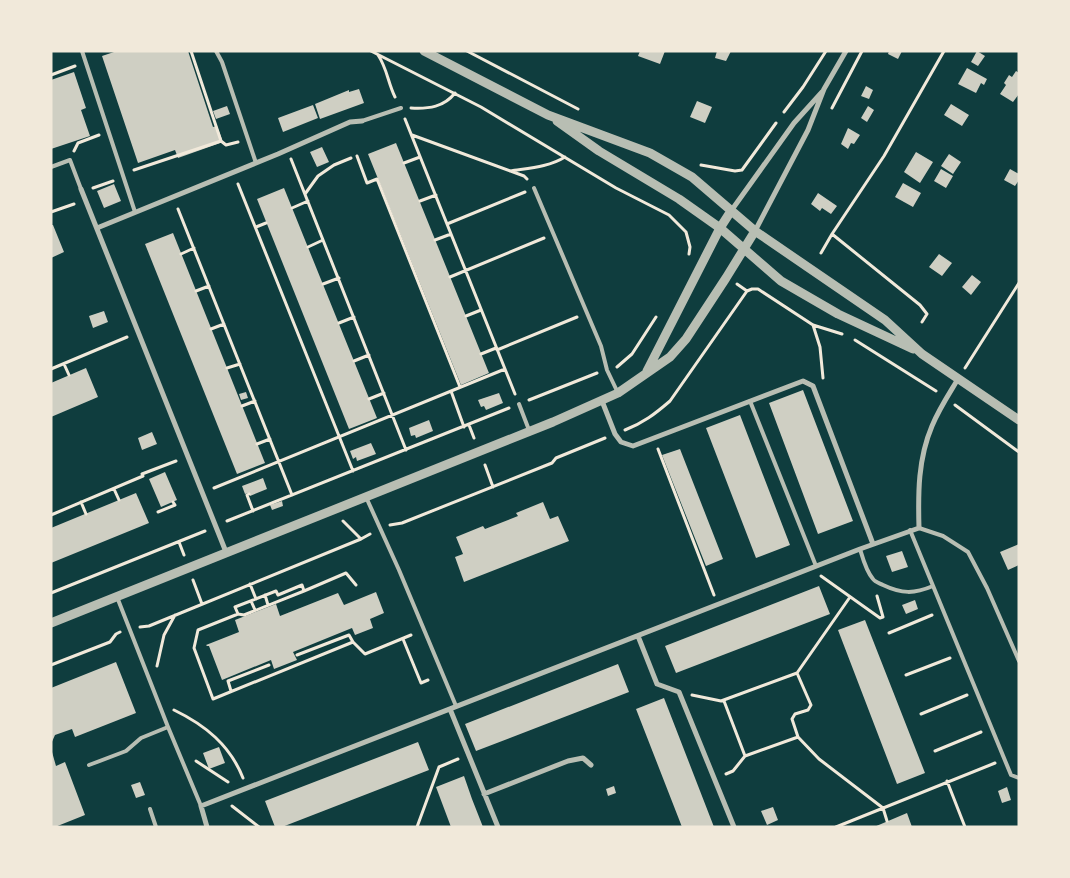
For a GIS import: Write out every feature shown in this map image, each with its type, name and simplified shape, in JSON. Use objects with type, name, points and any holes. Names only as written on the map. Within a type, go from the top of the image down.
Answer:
[{"type":"street","points":[[424,51],[548,115],[650,153],[696,179],[755,231],[885,320],[922,354],[1019,420]]},
{"type":"street","points":[[51,623],[602,401],[618,393],[670,357],[686,339],[755,231],[808,130],[824,89],[846,51]]},
{"type":"street","points":[[644,375],[657,354],[720,228],[794,123],[824,89]]},
{"type":"street","points":[[548,115],[599,151],[679,199],[720,228],[769,272],[798,291],[838,314],[922,354]]},
{"type":"street","points":[[97,228],[350,122],[362,121]]},
{"type":"street","points":[[81,189],[226,552]]},
{"type":"street","points":[[207,827],[201,806],[222,797],[860,549],[919,528],[918,493],[925,447],[932,425],[958,379]]},
{"type":"street","points":[[602,401],[615,434],[621,442],[633,446],[803,381],[813,386],[873,544]]},
{"type":"street","points":[[638,636],[657,684],[678,692],[734,827]]},
{"type":"street","points":[[450,709],[498,827]]},
{"type":"street","points":[[484,794],[568,762],[583,758],[590,765]]},
{"type":"lane","points":[[82,51],[135,212]]},
{"type":"lane","points":[[216,51],[222,62],[256,163]]},
{"type":"lane","points":[[362,121],[401,108]]},
{"type":"lane","points":[[51,167],[70,160],[81,189]]},
{"type":"lane","points":[[534,188],[601,346],[607,370],[618,393]]},
{"type":"lane","points":[[750,401],[816,566]]},
{"type":"lane","points":[[519,404],[530,431]]},
{"type":"lane","points":[[366,496],[456,706]]},
{"type":"lane","points":[[919,528],[943,536],[968,552],[987,588],[1019,661]]},
{"type":"lane","points":[[910,530],[1011,775],[1019,778]]},
{"type":"lane","points":[[860,549],[868,572],[874,580],[893,590],[908,593],[919,592],[933,586]]},
{"type":"lane","points":[[117,597],[201,806]]},
{"type":"lane","points":[[89,765],[126,751],[141,738],[168,727]]},
{"type":"lane","points":[[150,810],[156,827]]},
{"type":"path","points":[[191,51],[220,141],[226,145],[248,139]]},
{"type":"path","points":[[371,51],[455,93],[616,188],[669,215],[686,232],[690,247],[686,262]]},
{"type":"path","points":[[467,51],[586,113]]},
{"type":"path","points":[[700,165],[735,171],[742,170],[803,87],[826,51]]},
{"type":"path","points":[[821,253],[884,156],[944,51]]},
{"type":"path","points":[[378,54],[384,64],[390,87],[412,135],[519,404]]},
{"type":"path","points":[[51,75],[85,63]]},
{"type":"path","points":[[401,108],[427,109],[443,104],[455,93]]},
{"type":"path","points":[[70,160],[78,143],[108,132]]},
{"type":"path","points":[[412,135],[524,176]]},
{"type":"path","points":[[211,138],[213,144]]},
{"type":"path","points":[[134,170],[220,141]]},
{"type":"path","points":[[290,156],[406,450]]},
{"type":"path","points":[[358,156],[368,182],[377,179],[460,387]]},
{"type":"path","points":[[404,163],[420,157]]},
{"type":"path","points":[[510,171],[546,166],[556,163],[565,157]]},
{"type":"path","points":[[305,194],[322,173],[334,165],[351,158]]},
{"type":"path","points":[[92,189],[123,177]]},
{"type":"path","points":[[237,180],[353,471]]},
{"type":"path","points":[[420,202],[436,195]]},
{"type":"path","points":[[447,224],[514,197]]},
{"type":"path","points":[[292,208],[308,202]]},
{"type":"path","points":[[51,212],[62,208]]},
{"type":"path","points":[[178,209],[292,495]]},
{"type":"path","points":[[256,227],[266,223]]},
{"type":"path","points":[[435,240],[451,234]]},
{"type":"path","points":[[832,234],[920,305],[927,314],[922,322]]},
{"type":"path","points":[[308,247],[324,240]]},
{"type":"path","points":[[450,277],[532,243]]},
{"type":"path","points":[[181,254],[194,248]]},
{"type":"path","points":[[323,284],[339,278]]},
{"type":"path","points":[[958,379],[1019,283]]},
{"type":"path","points":[[196,291],[209,286]]},
{"type":"path","points":[[625,430],[648,419],[670,401],[747,291],[752,289],[758,289],[813,325],[848,335],[938,393]]},
{"type":"path","points":[[466,316],[481,310]]},
{"type":"path","points":[[616,368],[632,354],[657,316]]},
{"type":"path","points":[[339,323],[354,317]]},
{"type":"path","points":[[481,354],[563,322]]},
{"type":"path","points":[[211,330],[224,324]]},
{"type":"path","points":[[51,369],[116,342]]},
{"type":"path","points":[[354,361],[369,355]]},
{"type":"path","points":[[64,364],[69,375]]},
{"type":"path","points":[[227,368],[240,364]]},
{"type":"path","points":[[213,488],[505,369]]},
{"type":"path","points":[[227,521],[597,373]]},
{"type":"path","points":[[451,391],[464,427]]},
{"type":"path","points":[[369,399],[384,393]]},
{"type":"path","points":[[242,406],[255,401]]},
{"type":"path","points":[[955,406],[1019,452]]},
{"type":"path","points":[[654,438],[718,605]]},
{"type":"path","points":[[257,444],[270,439]]},
{"type":"path","points":[[394,524],[402,523],[552,463],[556,458],[603,439]]},
{"type":"path","points":[[51,515],[165,465]]},
{"type":"path","points":[[114,488],[119,500]]},
{"type":"path","points":[[249,494],[253,511]]},
{"type":"path","points":[[81,502],[86,514]]},
{"type":"path","points":[[158,512],[175,505],[173,502]]},
{"type":"path","points":[[331,510],[361,539]]},
{"type":"path","points":[[51,593],[206,531]]},
{"type":"path","points":[[140,627],[149,626],[368,535]]},
{"type":"path","points":[[810,569],[880,618],[883,617],[874,580]]},
{"type":"path","points":[[352,642],[213,699],[194,648],[198,630],[238,614],[244,614],[268,605],[346,573],[356,586]]},
{"type":"path","points":[[250,584],[256,599]]},
{"type":"path","points":[[238,614],[235,607],[276,591],[278,595],[302,586],[304,591]]},
{"type":"path","points":[[265,595],[268,605]]},
{"type":"path","points":[[678,692],[724,701],[798,673],[850,597]]},
{"type":"path","points":[[251,601],[254,610]]},
{"type":"path","points":[[156,670],[164,635],[175,615]]},
{"type":"path","points":[[889,633],[923,619]]},
{"type":"path","points":[[297,655],[349,635],[352,642],[365,654],[411,635]]},
{"type":"path","points":[[403,638],[421,684],[428,680]]},
{"type":"path","points":[[51,665],[110,642]]},
{"type":"path","points":[[906,675],[961,654]]},
{"type":"path","points":[[231,691],[228,681],[269,665]]},
{"type":"path","points":[[798,673],[811,705],[808,710],[795,714],[792,719],[798,738],[819,759],[883,808],[887,821]]},
{"type":"path","points":[[921,714],[976,691]]},
{"type":"path","points":[[724,701],[745,756]]},
{"type":"path","points":[[172,709],[195,720],[213,734],[230,753],[247,788]]},
{"type":"path","points":[[936,751],[991,728]]},
{"type":"path","points":[[714,779],[733,771],[745,756],[798,738]]},
{"type":"path","points":[[417,827],[439,766],[468,755]]},
{"type":"path","points":[[191,757],[240,790]]},
{"type":"path","points":[[836,827],[1004,759]]},
{"type":"path","points":[[947,781],[965,827]]},
{"type":"path","points":[[222,797],[259,827]]},
{"type":"building","points":[[117,51],[188,51],[213,127],[217,126],[223,142],[178,158],[175,150],[138,163],[102,56]]},
{"type":"building","points":[[640,51],[665,51],[660,64],[638,56]]},
{"type":"building","points":[[717,51],[731,51],[726,61],[715,58]]},
{"type":"building","points":[[889,51],[902,51],[898,59],[888,54]]},
{"type":"building","points":[[977,51],[985,56],[978,66],[971,62]]},
{"type":"building","points":[[967,68],[987,79],[984,85],[981,83],[976,93],[958,84]]},
{"type":"building","points":[[1016,71],[1019,73],[1019,94],[1013,102],[1000,94],[1006,85],[1004,83],[1009,75],[1012,77]]},
{"type":"building","points":[[74,72],[86,108],[81,110],[90,136],[51,149],[51,80]]},
{"type":"building","points":[[866,86],[873,90],[869,99],[861,96]]},
{"type":"building","points":[[359,89],[364,103],[320,119],[315,104],[349,90],[349,92]]},
{"type":"building","points":[[697,101],[712,107],[705,123],[690,117]]},
{"type":"building","points":[[951,104],[969,115],[962,126],[944,115]]},
{"type":"building","points":[[313,105],[318,118],[283,132],[278,118]]},
{"type":"building","points":[[227,106],[230,114],[216,119],[213,111]]},
{"type":"building","points":[[868,106],[874,110],[867,122],[861,118]]},
{"type":"building","points":[[848,128],[860,135],[854,144],[851,143],[848,149],[841,144]]},
{"type":"building","points":[[396,143],[489,373],[461,385],[368,154]]},
{"type":"building","points":[[322,147],[329,162],[317,167],[310,152]]},
{"type":"building","points":[[916,152],[933,162],[920,183],[904,172]]},
{"type":"building","points":[[949,154],[961,162],[953,174],[941,166]]},
{"type":"building","points":[[941,169],[953,176],[946,188],[934,181]]},
{"type":"building","points":[[1010,169],[1019,174],[1019,180],[1015,186],[1004,180]]},
{"type":"building","points":[[903,183],[921,193],[913,207],[895,197]]},
{"type":"building","points":[[114,184],[121,201],[104,208],[97,191]]},
{"type":"building","points":[[284,188],[377,418],[349,429],[257,199]]},
{"type":"building","points":[[818,193],[837,206],[831,214],[822,208],[820,211],[811,204]]},
{"type":"building","points":[[51,225],[53,225],[64,252],[51,258]]},
{"type":"building","points":[[173,233],[265,463],[237,474],[145,244]]},
{"type":"building","points":[[939,254],[952,263],[942,276],[929,267]]},
{"type":"building","points":[[972,275],[981,282],[971,295],[962,287]]},
{"type":"building","points":[[104,311],[108,322],[93,328],[89,316]]},
{"type":"building","points":[[86,368],[98,397],[51,417],[51,383]]},
{"type":"building","points":[[803,390],[853,521],[818,534],[769,403]]},
{"type":"building","points":[[246,392],[248,398],[241,400],[239,394]]},
{"type":"building","points":[[499,393],[503,403],[486,410],[484,406],[481,407],[478,400]]},
{"type":"building","points":[[740,415],[790,545],[756,558],[706,428]]},
{"type":"building","points":[[429,420],[433,431],[416,438],[415,435],[411,436],[409,428]]},
{"type":"building","points":[[152,432],[157,444],[142,450],[138,438]]},
{"type":"building","points":[[371,443],[376,454],[357,461],[356,457],[353,459],[350,451]]},
{"type":"building","points":[[680,449],[723,559],[706,566],[662,455]]},
{"type":"building","points":[[165,472],[177,500],[161,507],[149,479]]},
{"type":"building","points":[[263,478],[267,489],[250,496],[249,493],[245,494],[242,486]]},
{"type":"building","points":[[136,493],[149,523],[51,563],[51,528]]},
{"type":"building","points":[[282,501],[283,506],[272,510],[270,505]]},
{"type":"building","points":[[543,502],[550,519],[558,516],[569,541],[464,582],[455,557],[463,554],[456,537],[483,526],[485,529],[518,516],[516,513]]},
{"type":"building","points":[[1019,544],[1019,565],[1008,570],[1000,552]]},
{"type":"building","points":[[902,551],[908,567],[892,572],[886,556]]},
{"type":"building","points":[[819,586],[830,614],[676,673],[665,646]]},
{"type":"building","points":[[376,592],[384,613],[370,619],[373,628],[355,635],[352,628],[293,652],[297,660],[274,669],[271,660],[222,680],[209,646],[206,645],[239,632],[235,620],[276,604],[280,616],[338,593],[344,605]]},
{"type":"building","points":[[915,600],[918,609],[906,614],[902,605]]},
{"type":"building","points":[[865,620],[925,773],[897,784],[838,630]]},
{"type":"building","points":[[116,662],[136,713],[75,737],[72,729],[55,735],[51,744],[51,688]]},
{"type":"building","points":[[618,664],[629,692],[476,751],[465,724]]},
{"type":"building","points":[[664,698],[714,827],[682,827],[636,709]]},
{"type":"building","points":[[418,742],[429,770],[282,827],[275,827],[265,801]]},
{"type":"building","points":[[219,747],[225,763],[209,769],[203,753]]},
{"type":"building","points":[[52,752],[56,766],[65,762],[85,815],[55,827],[51,827]]},
{"type":"building","points":[[464,776],[483,827],[451,827],[436,787]]},
{"type":"building","points":[[140,782],[145,795],[136,798],[131,785]]},
{"type":"building","points":[[614,786],[616,793],[608,796],[606,789]]},
{"type":"building","points":[[1007,787],[1011,800],[1002,803],[998,791]]},
{"type":"building","points":[[773,807],[778,820],[767,825],[761,811]]},
{"type":"building","points":[[907,813],[912,827],[874,827]]}]
